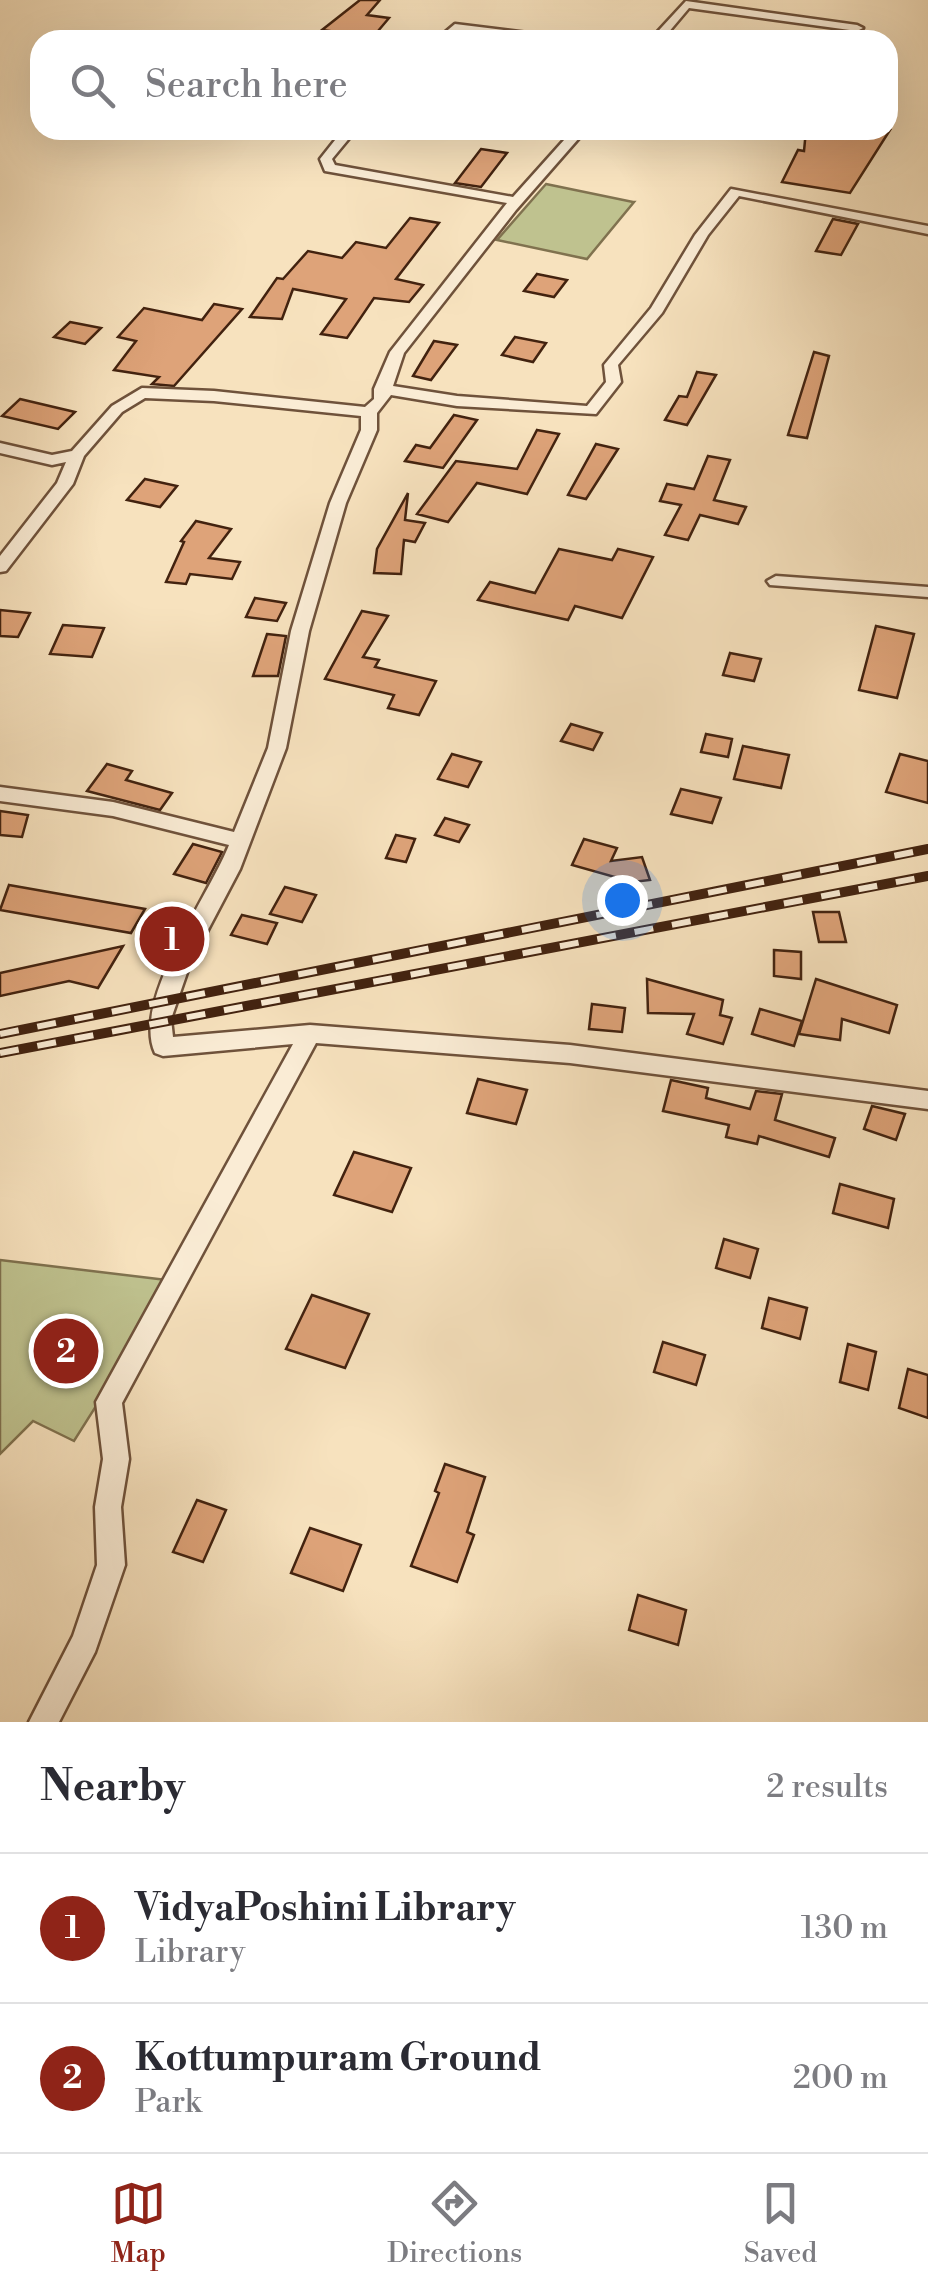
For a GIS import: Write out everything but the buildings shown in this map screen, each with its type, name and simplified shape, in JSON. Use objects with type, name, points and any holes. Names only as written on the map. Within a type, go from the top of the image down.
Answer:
[{"type":"street","points":[[665,1],[857,28]]},
{"type":"street","points":[[664,30],[686,4]]},
{"type":"street","points":[[452,30],[479,30]]},
{"type":"street","points":[[342,140],[326,159],[330,168],[516,201]]},
{"type":"street","points":[[571,140],[516,201],[397,352],[380,400],[369,412],[370,430],[338,503],[300,631],[276,748],[242,841],[178,964],[160,1019],[163,1047],[310,1034],[570,1054],[928,1100]]},
{"type":"street","points":[[382,389],[458,401],[591,411],[614,382],[611,365],[622,347],[657,310],[688,252],[718,208],[736,192],[928,230]]},
{"type":"street","points":[[0,567],[64,484],[77,455],[117,409],[142,394],[214,396],[369,412]]},
{"type":"street","points":[[0,448],[52,460],[77,455]]},
{"type":"street","points":[[776,581],[928,592]]},
{"type":"street","points":[[0,794],[114,808],[242,841]]},
{"type":"street","points":[[44,1722],[85,1642],[111,1565],[108,1507],[116,1459],[109,1402],[310,1034]]},
{"type":"green space","points":[[546,184],[634,202],[587,259],[497,240]]},
{"type":"green space","points":[[0,1260],[175,1281],[74,1441],[33,1421],[0,1454]]},
{"type":"railway","points":[[0,1034],[928,849]]},
{"type":"railway","points":[[0,1053],[928,876]]},
{"type":"place","name":"VidyaPoshini Library","points":[[172,939]]},
{"type":"place","name":"Kottumpuram Ground","points":[[66,1351]]}]
